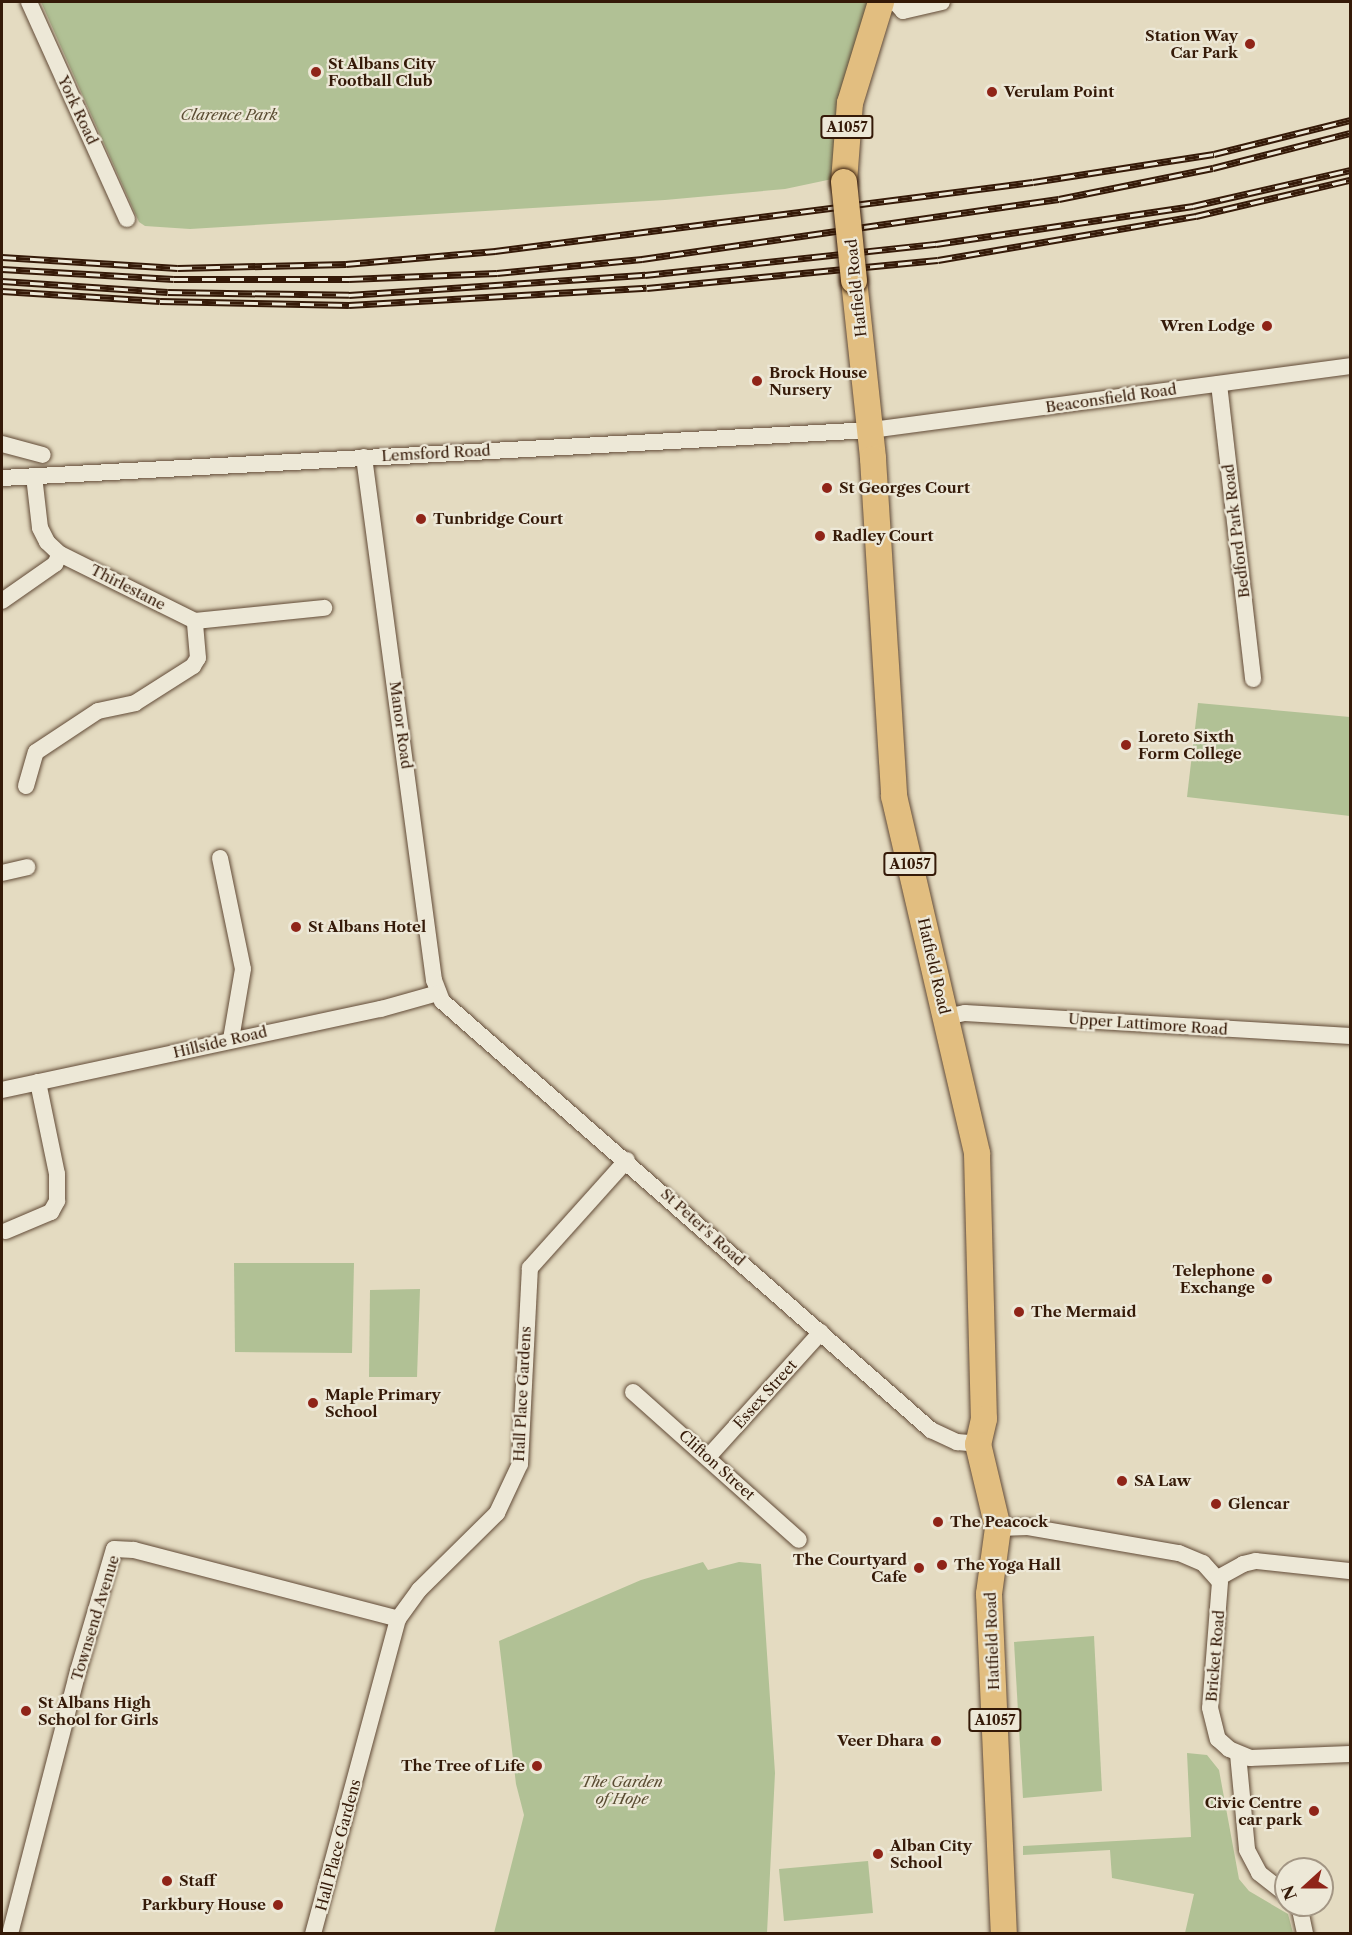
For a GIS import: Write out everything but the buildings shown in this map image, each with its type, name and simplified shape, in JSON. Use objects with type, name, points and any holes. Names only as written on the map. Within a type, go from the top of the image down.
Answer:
[{"type":"main road","name":"Hatfield Road","points":[[881,2],[850,103],[844,182],[871,430],[891,768],[977,1154],[984,1419],[978,1444],[984,1482],[998,1528],[989,1594],[1004,1934]]},
{"type":"street","name":"York Road","points":[[29,2],[127,219]]},
{"type":"street","points":[[894,2],[903,11],[942,2]]},
{"type":"street","name":"Beaconsfield Road","points":[[871,430],[1350,366]]},
{"type":"street","name":"Bedford Park Road","points":[[1219,384],[1253,679]]},
{"type":"street","name":"Lemsford Road","points":[[2,478],[871,430]]},
{"type":"street","points":[[2,444],[43,455]]},
{"type":"street","name":"Manor Road","points":[[364,457],[438,993]]},
{"type":"street","name":"Thirlestane","points":[[34,476],[40,528],[60,554],[195,621]]},
{"type":"street","points":[[2,601],[55,564],[60,554]]},
{"type":"street","points":[[26,786],[36,752],[98,711],[135,704],[193,666],[198,658],[195,621],[324,608]]},
{"type":"street","points":[[220,858],[243,969],[231,1039]]},
{"type":"street","points":[[2,873],[27,867]]},
{"type":"street","name":"Hillside Road","points":[[2,1090],[231,1039],[381,1009],[438,993]]},
{"type":"street","name":"St Peter's Road","points":[[438,993],[448,1007],[627,1160],[931,1430],[957,1442],[978,1444]]},
{"type":"street","name":"Upper Lattimore Road","points":[[946,1017],[965,1014],[1350,1036]]},
{"type":"street","points":[[6,1231],[51,1212],[57,1201],[57,1174],[38,1082]]},
{"type":"street","name":"Hall Place Gardens","points":[[318,1932],[398,1618],[419,1590],[497,1513],[511,1491],[520,1464],[530,1268],[627,1160]]},
{"type":"street","name":"Essex Street","points":[[709,1456],[821,1332]]},
{"type":"street","name":"Clifton Street","points":[[633,1392],[709,1456],[799,1540]]},
{"type":"street","points":[[998,1528],[1028,1527],[1179,1553],[1203,1563],[1218,1578],[1243,1564],[1256,1561],[1350,1571]]},
{"type":"street","name":"Townsend Avenue","points":[[10,1934],[78,1671],[114,1549],[134,1550],[398,1618]]},
{"type":"street","name":"Bricket Road","points":[[1218,1578],[1221,1596],[1210,1717],[1218,1739],[1238,1754]]},
{"type":"street","points":[[1274,1884],[1259,1872],[1247,1850],[1238,1754],[1260,1759],[1350,1754]]},
{"type":"street","points":[[1301,1917],[1305,1934]]},
{"type":"green space","name":"Clarence Park","points":[[41,2],[868,2],[847,77],[837,178],[785,189],[665,200],[190,229],[145,226],[139,222]]},
{"type":"green space","points":[[1198,703],[1350,717],[1350,816],[1187,797]]},
{"type":"green space","points":[[234,1263],[354,1263],[352,1353],[235,1352]]},
{"type":"green space","points":[[420,1289],[417,1377],[369,1377],[370,1290]]},
{"type":"green space","name":"The Garden of Hope","points":[[703,1562],[708,1570],[739,1562],[761,1564],[775,1773],[767,1933],[494,1933],[524,1815],[516,1784],[499,1641],[641,1580]]},
{"type":"green space","points":[[1094,1636],[1102,1791],[1023,1798],[1014,1642]]},
{"type":"green space","points":[[1187,1753],[1207,1755],[1219,1770],[1239,1879],[1249,1891],[1274,1906],[1274,1917],[1289,1917],[1293,1933],[1185,1933],[1194,1894],[1112,1878],[1110,1850],[1023,1855],[1023,1846],[1191,1837]]},
{"type":"green space","points":[[868,1861],[873,1913],[784,1921],[779,1869]]},
{"type":"railway","points":[[2,257],[178,268],[346,264],[495,251],[1033,182],[1214,154],[1350,120]]},
{"type":"railway","points":[[2,269],[174,279],[349,279],[497,273],[642,259],[1059,199],[1213,168],[1350,133]]},
{"type":"railway","points":[[2,281],[168,292],[349,295],[645,275],[936,244],[1193,206],[1350,170]]},
{"type":"railway","points":[[2,291],[160,301],[349,305],[647,288],[938,260],[1196,216],[1350,180]]},
{"type":"place","name":"Station Way Car Park","points":[[1250,44]]},
{"type":"place","name":"St Albans City Football Club","points":[[316,72]]},
{"type":"place","name":"Verulam Point","points":[[992,92]]},
{"type":"place","name":"Wren Lodge","points":[[1267,326]]},
{"type":"place","name":"Brock House Nursery","points":[[757,381]]},
{"type":"place","name":"St Georges Court","points":[[827,488]]},
{"type":"place","name":"Tunbridge Court","points":[[421,519]]},
{"type":"place","name":"Radley Court","points":[[820,536]]},
{"type":"place","name":"Loreto Sixth Form College","points":[[1126,745]]},
{"type":"place","name":"St Albans Hotel","points":[[296,927]]},
{"type":"place","name":"Telephone Exchange","points":[[1267,1279]]},
{"type":"place","name":"The Mermaid","points":[[1019,1312]]},
{"type":"place","name":"Maple Primary School","points":[[313,1403]]},
{"type":"place","name":"SA Law","points":[[1122,1481]]},
{"type":"place","name":"Glencar","points":[[1216,1504]]},
{"type":"place","name":"The Peacock","points":[[938,1522]]},
{"type":"place","name":"The Yoga Hall","points":[[942,1565]]},
{"type":"place","name":"The Courtyard Cafe","points":[[919,1568]]},
{"type":"place","name":"St Albans High School for Girls","points":[[26,1711]]},
{"type":"place","name":"Veer Dhara","points":[[936,1741]]},
{"type":"place","name":"The Tree of Life","points":[[537,1766]]},
{"type":"place","name":"Civic Centre car park","points":[[1314,1811]]},
{"type":"place","name":"Alban City School","points":[[878,1854]]},
{"type":"place","name":"Staff","points":[[167,1881]]},
{"type":"place","name":"Parkbury House","points":[[278,1905]]}]
